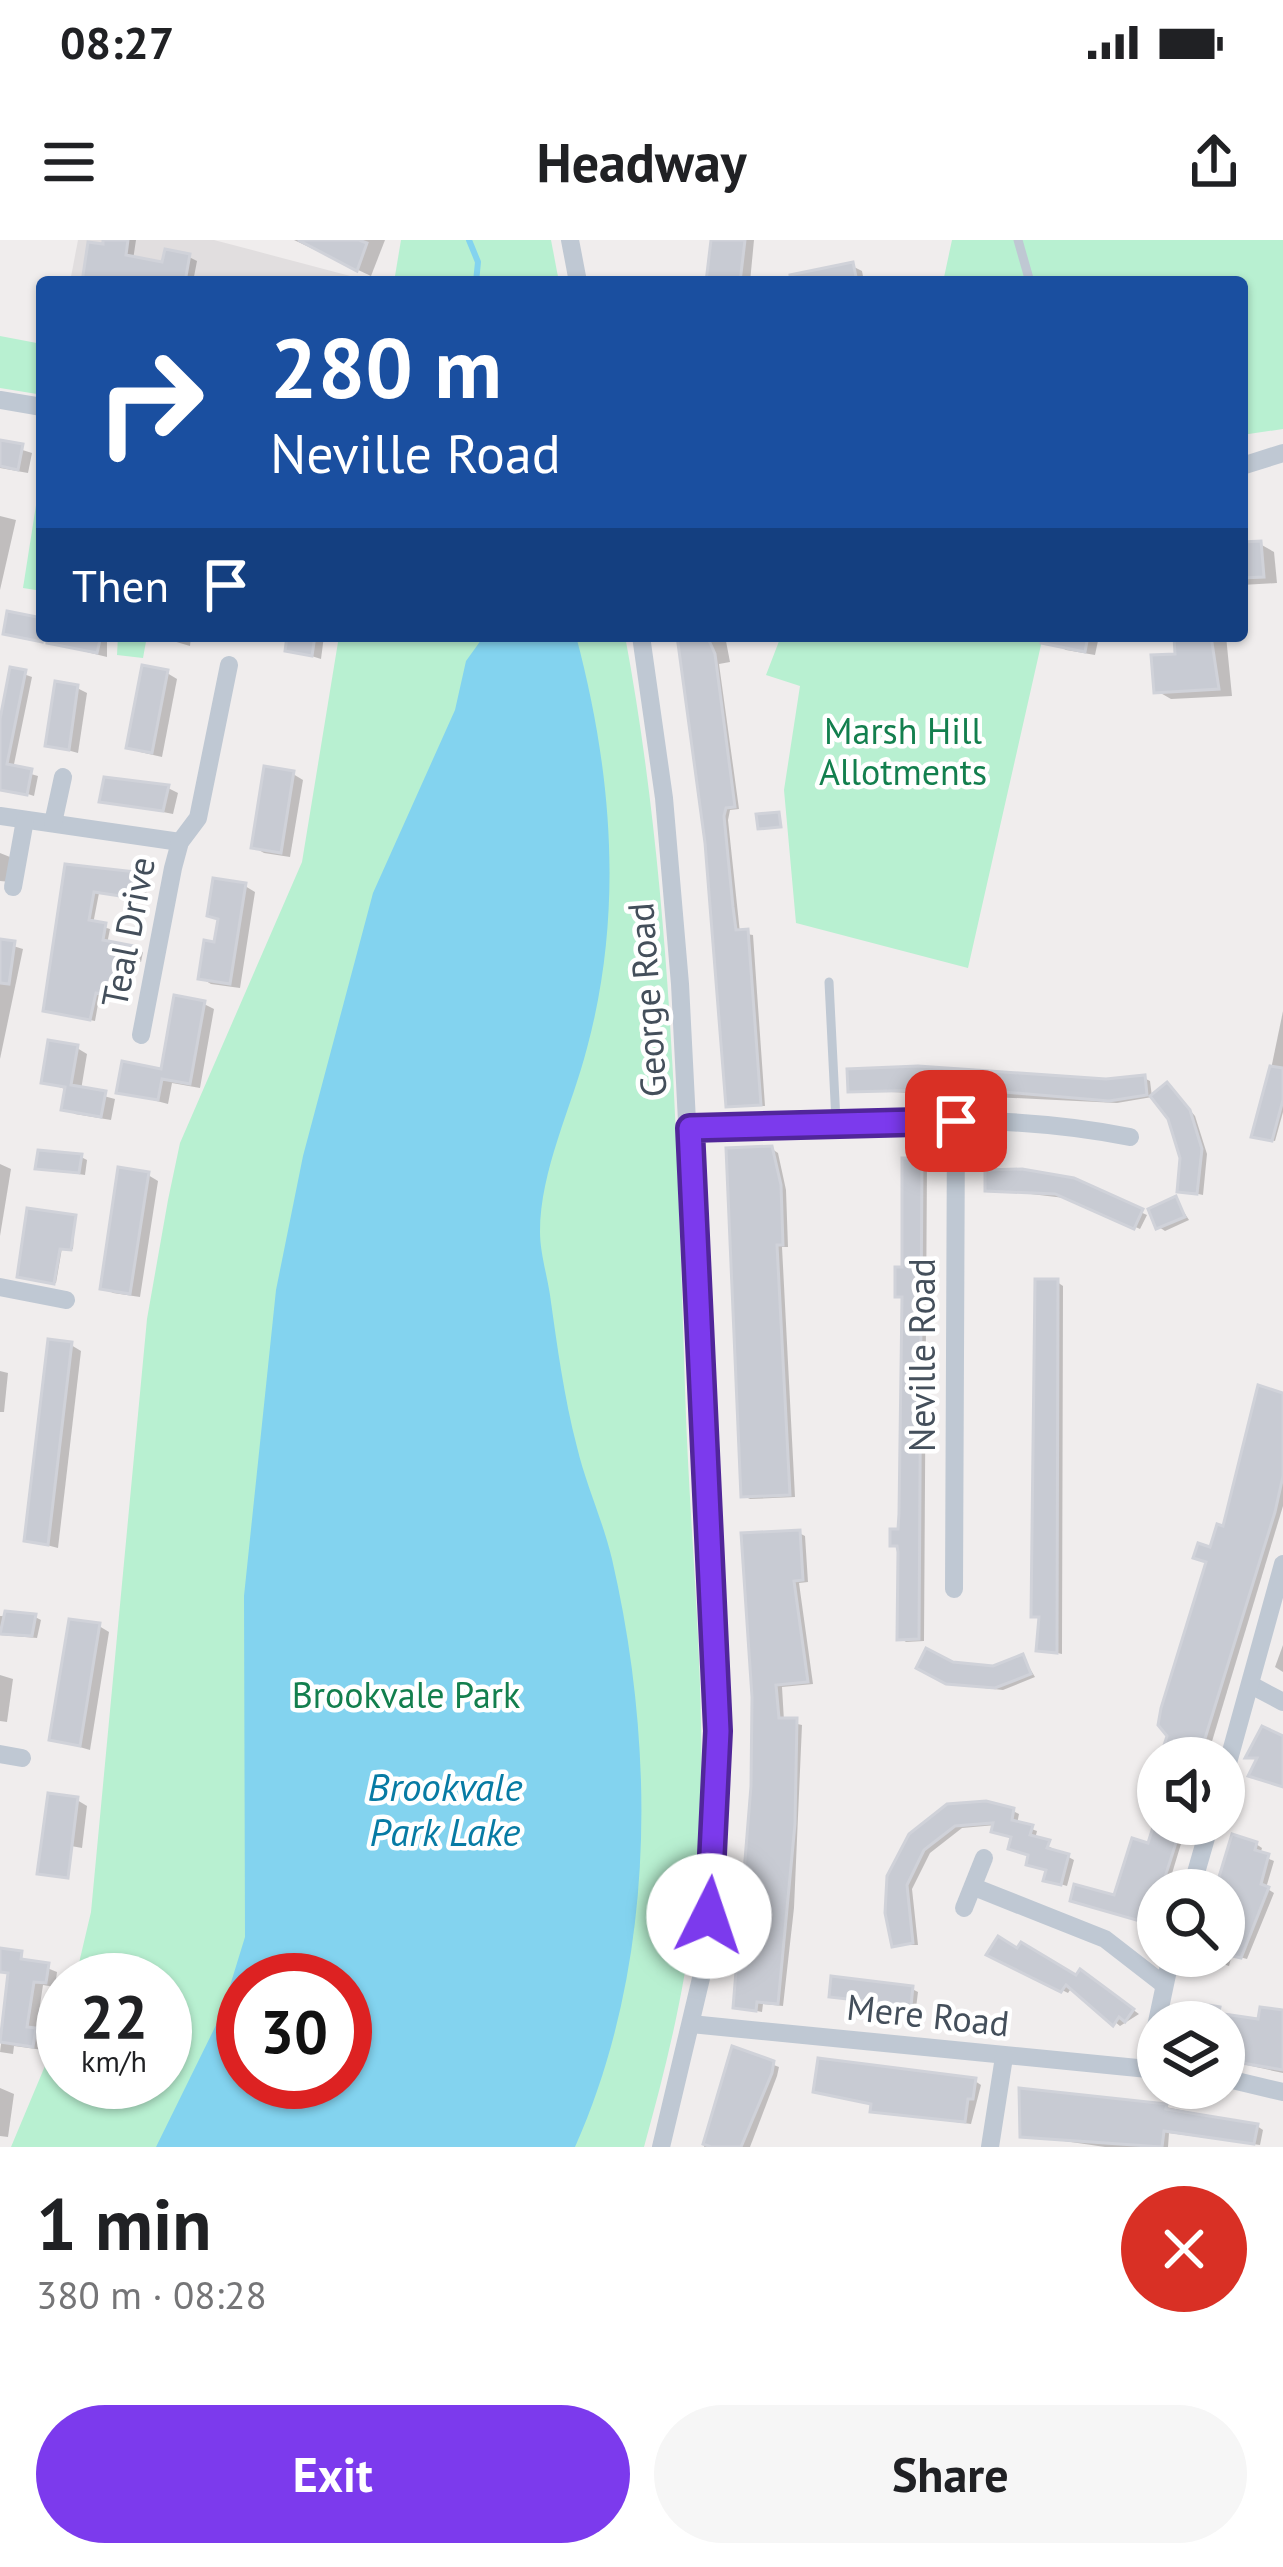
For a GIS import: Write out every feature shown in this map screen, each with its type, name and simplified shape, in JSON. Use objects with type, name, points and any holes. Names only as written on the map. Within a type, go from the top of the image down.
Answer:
[{"type":"street","points":[[570,240],[577,276]]},
{"type":"street","points":[[0,400],[36,406]]},
{"type":"street","points":[[1248,464],[1283,453]]},
{"type":"street","name":"George Road","points":[[642,642],[664,798],[690,1128],[718,1731],[709,1916],[691,2024],[661,2147]]},
{"type":"street","name":"Teal Drive","points":[[141,1035],[180,842],[198,818],[229,665]]},
{"type":"street","points":[[53,823],[64,777]]},
{"type":"street","name":"Teal Drive","points":[[0,816],[180,842]]},
{"type":"street","points":[[14,887],[26,820]]},
{"type":"street","points":[[690,1128],[956,1121],[1054,1124],[1130,1137]]},
{"type":"street","name":"Neville Road","points":[[954,1589],[956,1121]]},
{"type":"street","points":[[0,1287],[65,1300]]},
{"type":"street","points":[[1236,1737],[1283,1564]]},
{"type":"street","points":[[1251,1685],[1283,1702]]},
{"type":"street","points":[[0,1754],[22,1758]]},
{"type":"street","points":[[964,1908],[985,1858]]},
{"type":"street","points":[[974,1887],[1106,1939],[1163,1984]]},
{"type":"street","points":[[1161,2001],[1165,1977]]},
{"type":"street","name":"Mere Road","points":[[691,2024],[1137,2068]]},
{"type":"street","points":[[990,2147],[1004,2057]]},
{"type":"street","points":[[1245,2083],[1283,2092]]},
{"type":"lane","points":[[1018,240],[1028,276]]},
{"type":"lane","points":[[829,982],[836,1124]]},
{"type":"shaded area","points":[[78,240],[214,240],[350,276],[71,276]]},
{"type":"green space","points":[[401,240],[551,240],[558,276],[395,276]]},
{"type":"green space","points":[[952,240],[1283,240],[1283,429],[1248,434],[1248,276],[944,276]]},
{"type":"green space","points":[[0,336],[36,343],[36,394],[0,388]]},
{"type":"green space","points":[[36,505],[36,590],[23,588]]},
{"type":"green space","points":[[118,642],[146,642],[143,658],[117,655]]},
{"type":"green space","name":"Brookvale Park Lake","points":[[338,642],[626,642],[653,822],[669,1011],[701,1719],[699,1851],[689,1945],[644,2147],[11,2147],[36,2087],[36,2109],[192,2109],[192,1953],[81,1953],[91,1912],[147,1319],[180,1143],[302,862]]},
{"type":"green space","name":"Marsh Hill Allotments","points":[[779,642],[1042,642],[968,968],[796,923],[784,790],[800,686],[766,675]]},
{"type":"water","name":"Brookvale Park Lake","points":[[480,642],[577,642],[605,790],[609,841],[606,945],[581,1070],[545,1185],[540,1232],[568,1409],[612,1559],[636,1706],[641,1781],[634,1931],[602,2077],[575,2147],[156,2147],[175,2109],[192,2109],[192,2074],[216,2025],[216,2109],[372,2109],[372,1953],[240,1953],[245,1937],[244,1596],[276,1290],[303,1156],[373,893],[455,710],[466,661]]},
{"type":"building","points":[[103,240],[128,240],[126,255],[162,262],[165,249],[190,254],[186,276],[83,276],[88,242],[103,244]]},
{"type":"building","points":[[298,240],[359,240],[367,243],[357,271]]},
{"type":"building","points":[[711,240],[745,240],[741,276],[707,276]]},
{"type":"building","points":[[853,262],[856,276],[790,276]]},
{"type":"building","points":[[0,440],[23,444],[18,470],[0,466]]},
{"type":"building","points":[[1261,541],[1264,577],[1248,578],[1248,542]]},
{"type":"building","points":[[7,611],[36,617],[36,641],[3,634]]},
{"type":"building","points":[[47,642],[100,642],[97,653]]},
{"type":"building","points":[[286,642],[314,642],[312,656],[285,651]]},
{"type":"building","points":[[678,642],[710,642],[715,654],[735,807],[726,808],[724,816],[733,907],[736,930],[748,929],[761,1105],[726,1107],[705,843]]},
{"type":"building","points":[[1041,642],[1087,642],[1085,652]]},
{"type":"building","points":[[1174,642],[1212,642],[1219,689],[1154,693],[1151,655],[1175,654]]},
{"type":"building","points":[[142,665],[168,670],[152,753],[126,748]]},
{"type":"building","points":[[10,667],[26,670],[7,764],[32,769],[27,795],[0,790],[0,719]]},
{"type":"building","points":[[55,681],[78,685],[69,750],[45,746]]},
{"type":"building","points":[[264,766],[294,771],[281,853],[251,848]]},
{"type":"building","points":[[104,777],[169,785],[163,811],[99,802]]},
{"type":"building","points":[[779,812],[781,827],[758,829],[756,814]]},
{"type":"building","points":[[65,864],[145,873],[140,899],[94,892],[89,920],[106,923],[103,940],[139,947],[137,961],[129,960],[122,998],[96,993],[90,1020],[43,1011]]},
{"type":"building","points":[[213,878],[246,883],[230,984],[198,979],[204,940],[214,942],[218,919],[207,916]]},
{"type":"building","points":[[0,939],[15,941],[9,984],[0,983]]},
{"type":"building","points":[[174,995],[205,1001],[190,1084],[162,1079],[158,1100],[116,1093],[122,1061],[161,1069]]},
{"type":"building","points":[[48,1040],[78,1045],[71,1085],[106,1091],[101,1117],[61,1110],[65,1087],[41,1083]]},
{"type":"building","points":[[918,1066],[1106,1079],[1145,1075],[1147,1095],[1109,1101],[969,1089],[848,1092],[847,1069]]},
{"type":"building","points":[[1270,1066],[1283,1068],[1283,1100],[1272,1141],[1251,1137]]},
{"type":"building","points":[[1167,1082],[1190,1110],[1202,1149],[1197,1194],[1177,1192],[1180,1158],[1168,1119],[1150,1096]]},
{"type":"building","points":[[772,1146],[781,1185],[783,1245],[777,1245],[790,1495],[741,1497],[726,1148]]},
{"type":"building","points":[[38,1150],[82,1154],[79,1173],[35,1169]]},
{"type":"building","points":[[902,1158],[922,1158],[919,1639],[897,1640],[898,1552],[897,1546],[890,1546],[890,1529],[898,1529],[899,1514],[902,1297],[895,1297],[895,1267],[902,1267]]},
{"type":"building","points":[[118,1167],[149,1172],[130,1294],[100,1289]]},
{"type":"building","points":[[1022,1169],[1074,1178],[1143,1209],[1134,1229],[1055,1194],[985,1191],[985,1170]]},
{"type":"building","points":[[1176,1196],[1185,1217],[1156,1229],[1148,1209]]},
{"type":"building","points":[[27,1208],[76,1215],[71,1250],[60,1249],[54,1284],[17,1277]]},
{"type":"building","points":[[1035,1279],[1058,1279],[1057,1653],[1036,1651],[1039,1617],[1031,1617]]},
{"type":"building","points":[[48,1339],[72,1342],[48,1545],[24,1541]]},
{"type":"building","points":[[1258,1385],[1283,1393],[1283,1476],[1275,1512],[1205,1737],[1167,1737],[1158,1725],[1161,1708],[1206,1562],[1193,1558],[1198,1543],[1210,1547],[1217,1524],[1223,1526]]},
{"type":"building","points":[[800,1530],[803,1580],[794,1581],[808,1682],[776,1685],[779,1718],[797,1718],[795,1824],[778,2004],[757,2002],[756,2011],[733,2008],[751,1786],[752,1697],[741,1533]]},
{"type":"building","points":[[5,1611],[36,1614],[32,1636],[0,1634]]},
{"type":"building","points":[[69,1619],[100,1623],[80,1746],[49,1740]]},
{"type":"building","points":[[926,1648],[953,1662],[993,1666],[1023,1654],[1031,1674],[995,1688],[946,1684],[916,1668]]},
{"type":"building","points":[[1262,1726],[1283,1736],[1283,1787],[1248,1776],[1257,1758],[1245,1758]]},
{"type":"building","points":[[48,1793],[78,1797],[68,1878],[37,1874]]},
{"type":"building","points":[[986,1801],[1014,1808],[1012,1820],[1033,1825],[1030,1835],[1050,1840],[1047,1848],[1069,1854],[1061,1885],[1043,1881],[1046,1870],[1026,1865],[1028,1855],[1008,1849],[1011,1837],[991,1832],[993,1823],[955,1826],[924,1850],[907,1885],[913,1943],[892,1947],[885,1913],[887,1876],[909,1834],[947,1804]]},
{"type":"building","points":[[1132,1838],[1137,1845],[1175,1845],[1168,1869],[1137,1869],[1137,1920],[1070,1901],[1074,1884],[1114,1895]]},
{"type":"building","points":[[1245,1838],[1257,1842],[1255,1850],[1269,1854],[1261,1884],[1269,1887],[1245,1948],[1245,1869],[1221,1869],[1229,1845],[1245,1845]]},
{"type":"building","points":[[998,1936],[1017,1948],[1021,1942],[1076,1975],[1080,1969],[1134,2009],[1125,2022],[1119,2017],[1113,2026],[1066,1985],[1061,1992],[986,1955]]},
{"type":"building","points":[[0,1948],[22,1951],[21,1959],[36,1961],[27,2027],[36,2028],[33,2047],[0,2042],[8,1973],[0,1972]]},
{"type":"building","points":[[831,1976],[913,1986],[911,2006],[829,1997]]},
{"type":"building","points":[[1260,2007],[1283,2010],[1283,2070],[1245,2064],[1245,2017],[1258,2019]]},
{"type":"building","points":[[732,2046],[774,2061],[772,2073],[741,2147],[711,2147],[703,2144]]},
{"type":"building","points":[[818,2058],[976,2078],[973,2099],[968,2099],[965,2122],[870,2112],[871,2104],[813,2092]]},
{"type":"building","points":[[1019,2088],[1137,2101],[1137,2109],[1258,2124],[1254,2144],[1164,2131],[1162,2147],[1020,2137]]},
{"type":"waterway","points":[[469,240],[478,262],[477,276]]},
{"type":"route","points":[[709,1916],[718,1731],[690,1128],[956,1121]]},
{"type":"park label","name":"Brookvale Park","points":[[406,1695]]}]
